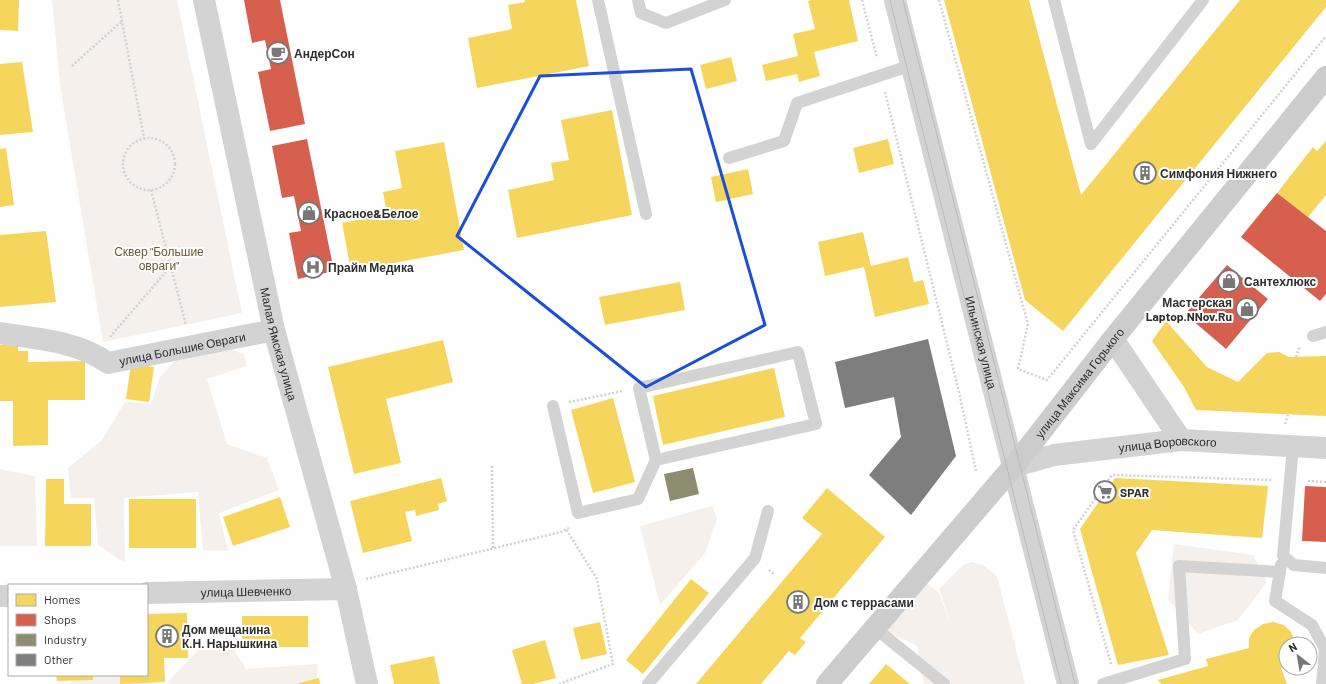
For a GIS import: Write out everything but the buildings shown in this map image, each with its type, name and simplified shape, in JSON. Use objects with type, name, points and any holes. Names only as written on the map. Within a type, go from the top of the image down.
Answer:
[{"type":"main road","name":"улица Максима Горького","points":[[827,684],[1012,467],[1113,339],[1326,77]]},
{"type":"street","name":"Малая Ямская улица","points":[[204,0],[274,330],[354,585],[367,684]]},
{"type":"street","name":"Ильинская улица","points":[[895,0],[1068,684]]},
{"type":"street","name":"улица Большие Овраги","points":[[0,333],[70,345],[96,354],[108,363],[274,330]]},
{"type":"street","points":[[1113,339],[1181,440]]},
{"type":"street","name":"улица Воровского","points":[[1012,467],[1054,455],[1181,440],[1326,448]]},
{"type":"street","name":"улица Шевченко","points":[[148,593],[354,585]]},
{"type":"lane","points":[[598,0],[646,214]]},
{"type":"lane","points":[[638,0],[641,13],[666,23],[725,0]]},
{"type":"lane","points":[[1054,0],[1091,144],[1203,0]]},
{"type":"lane","points":[[729,158],[784,141],[797,103],[912,65]]},
{"type":"lane","points":[[1313,336],[1326,332]]},
{"type":"lane","points":[[553,406],[578,513],[638,499],[656,460],[639,388],[798,352],[816,424],[656,460]]},
{"type":"lane","points":[[1293,447],[1283,556],[1275,601],[1312,625],[1325,649],[1322,684]]},
{"type":"lane","points":[[648,684],[755,558],[768,511]]},
{"type":"lane","points":[[1283,556],[1294,565],[1326,568]]},
{"type":"lane","points":[[1103,684],[1185,659],[1179,566],[1280,572]]},
{"type":"lane","points":[[875,628],[944,684]]},
{"type":"path","points":[[118,0],[144,138]]},
{"type":"path","points":[[862,0],[977,470],[972,476]]},
{"type":"path","points":[[939,0],[1028,324],[1018,369],[1047,380],[1326,36]]},
{"type":"path","points":[[72,66],[122,21]]},
{"type":"path","points":[[144,138],[152,138],[168,145],[173,152],[175,160],[175,169],[167,184],[151,190],[143,189],[128,180],[123,164],[129,147],[144,138]]},
{"type":"path","points":[[151,190],[191,347]]},
{"type":"path","points":[[96,354],[171,266]]},
{"type":"path","points":[[553,406],[594,396],[639,388]]},
{"type":"path","points":[[1285,424],[1288,415]]},
{"type":"path","points":[[492,466],[493,549]]},
{"type":"path","points":[[1122,678],[1111,664],[1073,530],[1112,476],[1326,482]]},
{"type":"path","points":[[354,585],[566,529],[573,526],[578,513]]},
{"type":"path","points":[[559,684],[613,664],[596,579],[566,529]]},
{"type":"highlighted area","points":[[691,69],[765,325],[646,387],[457,236],[540,76]]},
{"type":"green space","name":"Сквер \"Большие овраги\"","points":[[52,0],[177,0],[242,313],[103,342],[60,85]]},
{"type":"green space","points":[[228,347],[244,355],[247,366],[207,379],[227,444],[267,458],[279,490],[219,513],[228,551],[203,550],[198,492],[124,498],[125,563],[98,545],[94,498],[71,498],[68,468],[102,440],[125,402],[151,404],[160,377],[175,361]]},
{"type":"green space","points":[[0,469],[35,476],[37,546],[0,546]]},
{"type":"green space","points":[[712,506],[717,519],[705,553],[660,605],[640,526]]},
{"type":"green space","points":[[1174,544],[1253,555],[1267,582],[1238,620],[1198,634],[1168,599]]},
{"type":"green space","points":[[971,562],[983,565],[997,576],[1025,684],[924,684],[917,646],[883,630],[924,581],[939,593],[953,631],[939,589],[963,565]]},
{"type":"green space","points":[[233,648],[246,669],[318,664],[316,684],[166,684],[198,650]]},
{"type":"green space","points":[[148,674],[152,684],[70,684],[74,676],[148,676]]},
{"type":"tram line","points":[[890,0],[1061,684]]},
{"type":"tram line","points":[[903,0],[1075,684]]},
{"type":"place","name":"АндерСон","points":[[278,53]]},
{"type":"place","name":"Симфония Нижнего","points":[[1145,173]]},
{"type":"place","name":"Красное&Белое","points":[[309,213]]},
{"type":"place","name":"Прайм Медика","points":[[313,267]]},
{"type":"place","name":"Сантехлюкс","points":[[1229,281]]},
{"type":"place","name":"Мастерская Laptop.NNov.Ru","points":[[1247,309]]},
{"type":"place","name":"SPAR","points":[[1105,492]]},
{"type":"place","name":"Дом с террасами","points":[[798,602]]},
{"type":"place","name":"Дом мещанина К.Н. Нарышкина","points":[[167,636]]}]
